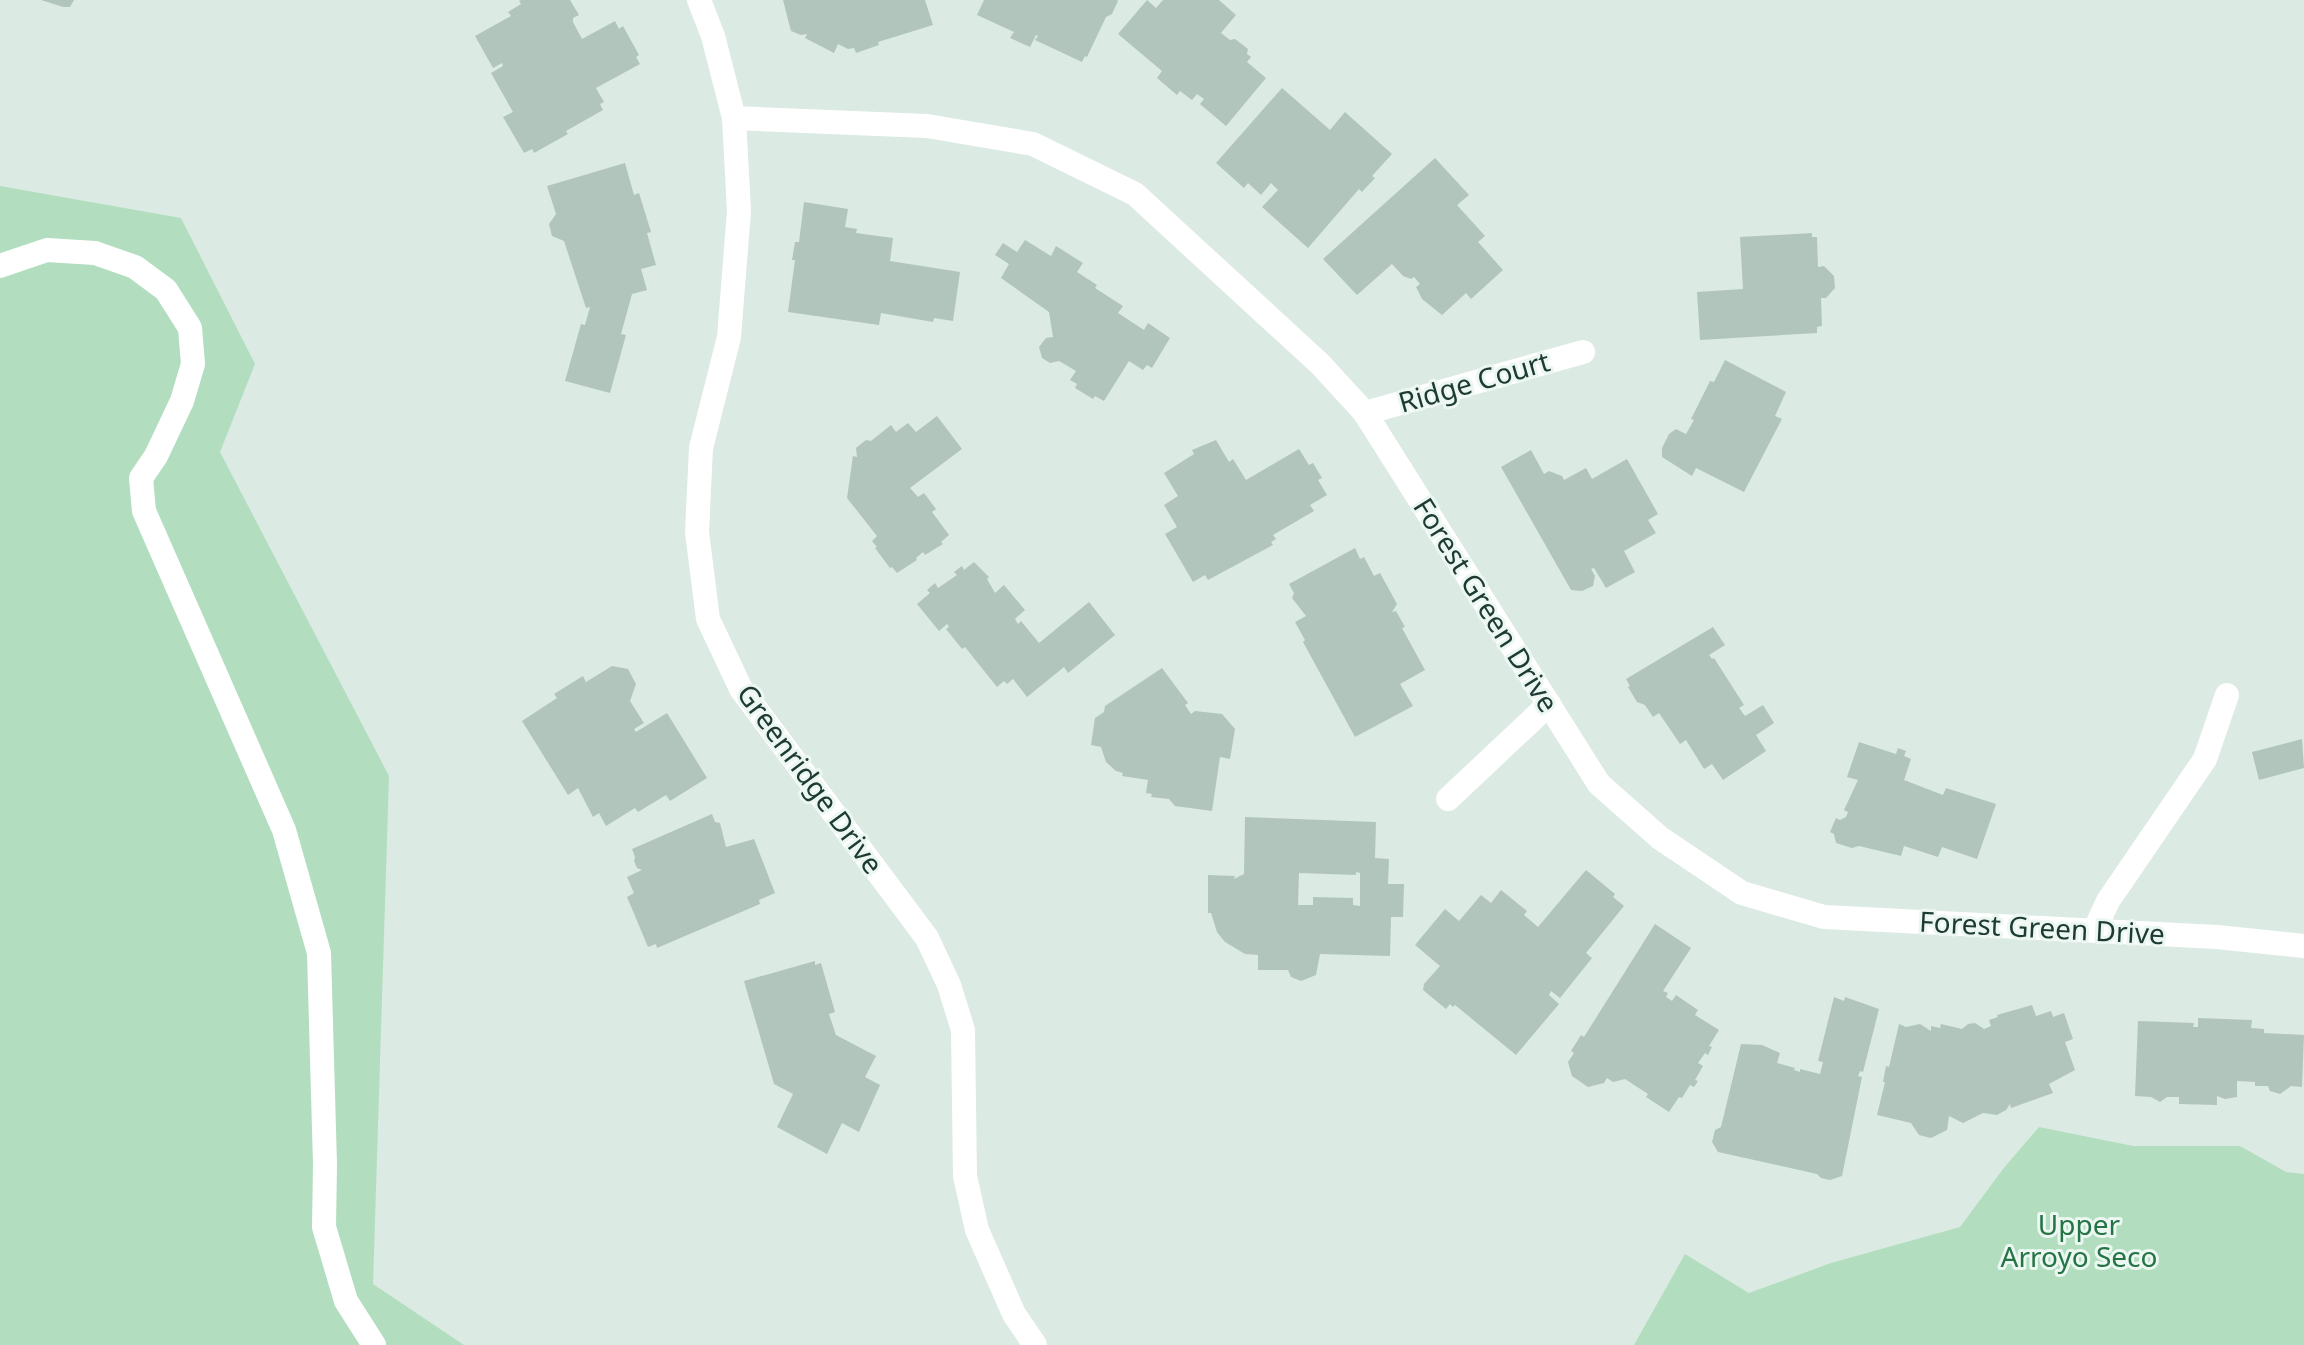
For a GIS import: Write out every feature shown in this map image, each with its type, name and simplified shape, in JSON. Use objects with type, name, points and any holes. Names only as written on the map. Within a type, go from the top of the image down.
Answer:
[{"type":"street","name":"Greenridge Drive","points":[[699,0],[713,36],[734,118],[739,211],[729,337],[701,448],[697,532],[708,619],[741,689],[927,938],[949,985],[963,1030],[965,1176],[977,1230],[1014,1314],[1035,1345]]},
{"type":"street","name":"Forest Green Drive","points":[[734,118],[927,126],[1033,144],[1135,194],[1320,364],[1365,413],[1599,784],[1660,838],[1742,893],[1824,917],[2217,937],[2304,946]]},
{"type":"street","points":[[0,266],[47,250],[95,253],[135,267],[166,290],[190,328],[193,364],[182,401],[156,456],[141,478],[144,511],[284,830],[319,953],[324,1227],[346,1301],[374,1345]]},
{"type":"street","name":"Ridge Court","points":[[1365,413],[1583,352]]},
{"type":"street","points":[[2094,931],[2108,901],[2205,759],[2227,695]]},
{"type":"street","points":[[1448,799],[1549,704]]},
{"type":"green space","points":[[0,186],[181,218],[255,364],[220,452],[389,776],[373,1284],[464,1345],[0,1345]]},
{"type":"green space","name":"Upper Arroyo Seco","points":[[2039,1127],[2133,1146],[2240,1146],[2286,1172],[2304,1174],[2304,1345],[1634,1345],[1685,1254],[1749,1293],[1831,1263],[1960,1227]]},
{"type":"building","points":[[41,0],[74,0],[70,7],[63,7]]},
{"type":"building","points":[[521,0],[570,0],[579,15],[573,18],[573,22],[582,39],[615,21],[619,29],[623,26],[639,55],[636,57],[640,64],[596,88],[604,102],[600,104],[603,110],[534,153],[532,149],[524,153],[503,117],[513,112],[491,73],[503,66],[502,63],[493,68],[475,36],[511,16],[508,12],[521,4]]},
{"type":"building","points":[[783,0],[925,0],[933,25],[878,42],[879,45],[856,53],[854,48],[848,49],[838,44],[834,53],[805,38],[807,34],[791,31]]},
{"type":"building","points":[[984,0],[1118,1],[1082,62],[1035,40],[1036,35],[1030,47],[1010,38],[1014,32],[977,15]]},
{"type":"building","points":[[1147,0],[1156,8],[1163,0],[1219,0],[1236,15],[1221,33],[1248,49],[1247,54],[1251,57],[1247,62],[1266,78],[1226,126],[1200,104],[1204,99],[1197,94],[1192,100],[1180,91],[1177,95],[1157,78],[1162,71],[1118,34]]},
{"type":"building","points":[[1282,88],[1330,130],[1345,112],[1392,154],[1372,176],[1375,178],[1362,192],[1359,189],[1308,248],[1262,207],[1278,190],[1271,183],[1261,195],[1248,183],[1244,188],[1216,163]]},
{"type":"building","points":[[1435,158],[1469,195],[1457,205],[1485,236],[1478,242],[1503,270],[1471,299],[1466,293],[1442,315],[1422,299],[1416,287],[1420,284],[1414,277],[1403,276],[1392,264],[1357,295],[1323,259]]},
{"type":"building","points":[[625,163],[634,195],[639,193],[651,232],[647,233],[656,265],[641,269],[647,290],[632,294],[621,334],[626,335],[610,393],[565,381],[581,324],[585,325],[590,307],[586,308],[564,241],[552,236],[549,224],[556,214],[547,186]]},
{"type":"building","points":[[804,202],[848,209],[845,227],[857,229],[856,233],[893,238],[890,261],[960,272],[953,321],[934,318],[933,322],[881,313],[879,325],[788,312],[795,260],[792,260],[795,242],[799,242]]},
{"type":"building","points":[[1812,233],[1812,237],[1817,237],[1818,267],[1824,266],[1834,276],[1835,288],[1826,298],[1821,298],[1822,326],[1817,327],[1817,333],[1700,340],[1697,292],[1743,289],[1740,237]]},
{"type":"building","points":[[1025,240],[1051,256],[1056,246],[1083,263],[1077,272],[1123,306],[1118,313],[1144,330],[1148,323],[1170,338],[1152,368],[1147,365],[1143,370],[1129,361],[1104,401],[1095,396],[1093,399],[1075,388],[1077,384],[1070,380],[1076,371],[1059,361],[1050,363],[1042,358],[1039,347],[1046,338],[1053,337],[1049,312],[1001,278],[1009,264],[995,255],[1003,243],[1017,252]]},
{"type":"building","points":[[1725,360],[1786,392],[1775,416],[1782,419],[1744,492],[1696,468],[1692,476],[1662,457],[1662,448],[1669,434],[1676,429],[1686,434],[1710,381],[1714,382]]},
{"type":"building","points":[[937,416],[962,449],[910,488],[918,497],[924,493],[936,509],[932,512],[949,535],[941,542],[943,544],[925,555],[923,552],[917,560],[897,573],[875,548],[872,541],[877,536],[847,498],[853,456],[857,457],[856,448],[891,425],[896,432],[908,423],[916,432]]},
{"type":"building","points":[[1216,440],[1229,462],[1233,459],[1246,480],[1299,449],[1309,465],[1313,463],[1327,495],[1310,505],[1314,511],[1273,535],[1276,539],[1271,542],[1273,545],[1208,580],[1205,575],[1193,582],[1165,534],[1177,527],[1164,505],[1178,496],[1164,473],[1194,454],[1192,450]]},
{"type":"building","points":[[1531,450],[1544,474],[1549,471],[1562,476],[1564,480],[1586,468],[1592,479],[1627,459],[1658,514],[1648,520],[1656,533],[1624,551],[1635,572],[1606,588],[1594,568],[1591,569],[1595,576],[1593,586],[1582,591],[1571,590],[1501,467]]},
{"type":"building","points":[[1355,548],[1374,576],[1380,573],[1397,604],[1392,612],[1396,611],[1425,670],[1400,684],[1413,706],[1355,737],[1303,642],[1305,640],[1295,622],[1306,616],[1292,598],[1294,593],[1289,584]]},
{"type":"building","points":[[974,562],[989,577],[987,579],[995,593],[1004,585],[1025,610],[1015,619],[1018,624],[1021,621],[1039,643],[1089,602],[1115,635],[1068,673],[1064,667],[1027,697],[1013,679],[997,687],[946,629],[949,627],[947,624],[939,631],[917,604],[930,593],[927,590],[935,583],[938,588],[957,575],[954,572],[962,566],[964,570]]},
{"type":"building","points":[[1713,627],[1725,645],[1709,655],[1744,705],[1739,708],[1745,716],[1763,705],[1774,723],[1756,735],[1766,751],[1723,780],[1712,764],[1704,769],[1686,740],[1680,744],[1659,713],[1653,717],[1645,705],[1637,702],[1626,679]]},
{"type":"building","points":[[612,666],[628,669],[636,684],[630,701],[644,723],[634,729],[636,732],[667,713],[707,778],[670,801],[666,795],[638,812],[635,808],[606,826],[599,813],[593,817],[578,788],[568,795],[522,721],[557,698],[554,694],[583,676],[586,682]]},
{"type":"building","points":[[1162,668],[1188,703],[1185,705],[1191,714],[1195,711],[1222,714],[1235,729],[1230,759],[1220,757],[1212,811],[1175,806],[1169,799],[1151,797],[1152,794],[1146,793],[1148,780],[1122,776],[1123,773],[1106,762],[1101,747],[1091,745],[1095,718],[1104,712],[1105,706]]},
{"type":"building","points":[[2302,739],[2304,768],[2259,780],[2252,752]]},
{"type":"building","points":[[1859,742],[1896,754],[1898,748],[1906,751],[1904,756],[1911,759],[1904,780],[1943,795],[1946,788],[1996,804],[1977,859],[1942,847],[1938,857],[1904,846],[1901,856],[1836,843],[1834,834],[1830,832],[1836,818],[1846,817],[1848,812],[1844,810],[1858,780],[1847,777]]},
{"type":"building","points":[[712,814],[715,822],[720,823],[726,847],[754,839],[775,893],[759,900],[760,904],[657,948],[656,944],[648,947],[627,897],[634,893],[627,877],[642,870],[637,868],[632,849]]},
{"type":"building","points":[[1245,817],[1376,822],[1375,858],[1389,859],[1388,884],[1404,884],[1403,917],[1391,917],[1390,956],[1320,954],[1316,975],[1301,981],[1291,977],[1288,970],[1258,970],[1258,955],[1245,954],[1225,942],[1217,932],[1211,913],[1208,913],[1208,875],[1235,876],[1234,879],[1244,874]],"holes":[[[1299,873],[1360,873],[1360,906],[1353,905],[1353,898],[1313,897],[1313,905],[1298,905]]]},
{"type":"building","points":[[1586,870],[1615,894],[1613,897],[1624,906],[1586,953],[1592,958],[1560,998],[1551,991],[1549,995],[1559,1004],[1516,1055],[1455,1005],[1450,1004],[1446,1009],[1423,990],[1424,984],[1440,966],[1415,945],[1445,909],[1459,921],[1481,895],[1491,903],[1501,890],[1527,911],[1524,915],[1538,927]]},
{"type":"building","points":[[1655,924],[1691,948],[1663,991],[1668,993],[1666,997],[1672,1001],[1676,995],[1698,1010],[1695,1015],[1719,1030],[1709,1046],[1712,1047],[1708,1055],[1705,1053],[1698,1063],[1703,1066],[1695,1080],[1698,1081],[1694,1087],[1690,1085],[1669,1112],[1625,1079],[1613,1082],[1607,1078],[1604,1083],[1588,1087],[1572,1076],[1568,1062],[1581,1035],[1584,1037]]},
{"type":"building","points":[[815,961],[815,965],[821,963],[835,1012],[829,1014],[836,1035],[876,1056],[865,1077],[880,1085],[859,1132],[842,1123],[827,1154],[777,1127],[793,1094],[774,1084],[744,981]]},
{"type":"building","points":[[1834,997],[1844,1001],[1845,997],[1879,1009],[1863,1072],[1860,1071],[1858,1076],[1862,1077],[1842,1176],[1830,1180],[1817,1174],[1718,1152],[1712,1142],[1715,1130],[1721,1127],[1741,1044],[1762,1045],[1780,1053],[1777,1063],[1800,1072],[1800,1069],[1820,1074],[1823,1062],[1818,1061]]},
{"type":"building","points":[[2032,1005],[2036,1016],[2051,1011],[2053,1017],[2064,1013],[2073,1039],[2065,1042],[2075,1070],[2049,1084],[2053,1093],[2011,1108],[2010,1104],[1997,1115],[1983,1113],[1963,1123],[1949,1116],[1947,1130],[1931,1138],[1919,1135],[1911,1123],[1877,1115],[1886,1066],[1889,1067],[1899,1024],[1906,1027],[1920,1024],[1931,1031],[1931,1026],[1940,1028],[1941,1024],[1962,1029],[1975,1023],[1984,1029],[1991,1026],[1989,1020],[1997,1015]]},
{"type":"building","points":[[2198,1018],[2252,1020],[2251,1028],[2264,1029],[2264,1033],[2304,1035],[2302,1087],[2291,1086],[2280,1094],[2270,1091],[2268,1086],[2255,1086],[2255,1082],[2237,1081],[2237,1097],[2225,1099],[2217,1096],[2217,1105],[2179,1104],[2179,1097],[2167,1097],[2160,1102],[2151,1097],[2135,1096],[2138,1021],[2194,1023],[2193,1027],[2198,1027]]}]
